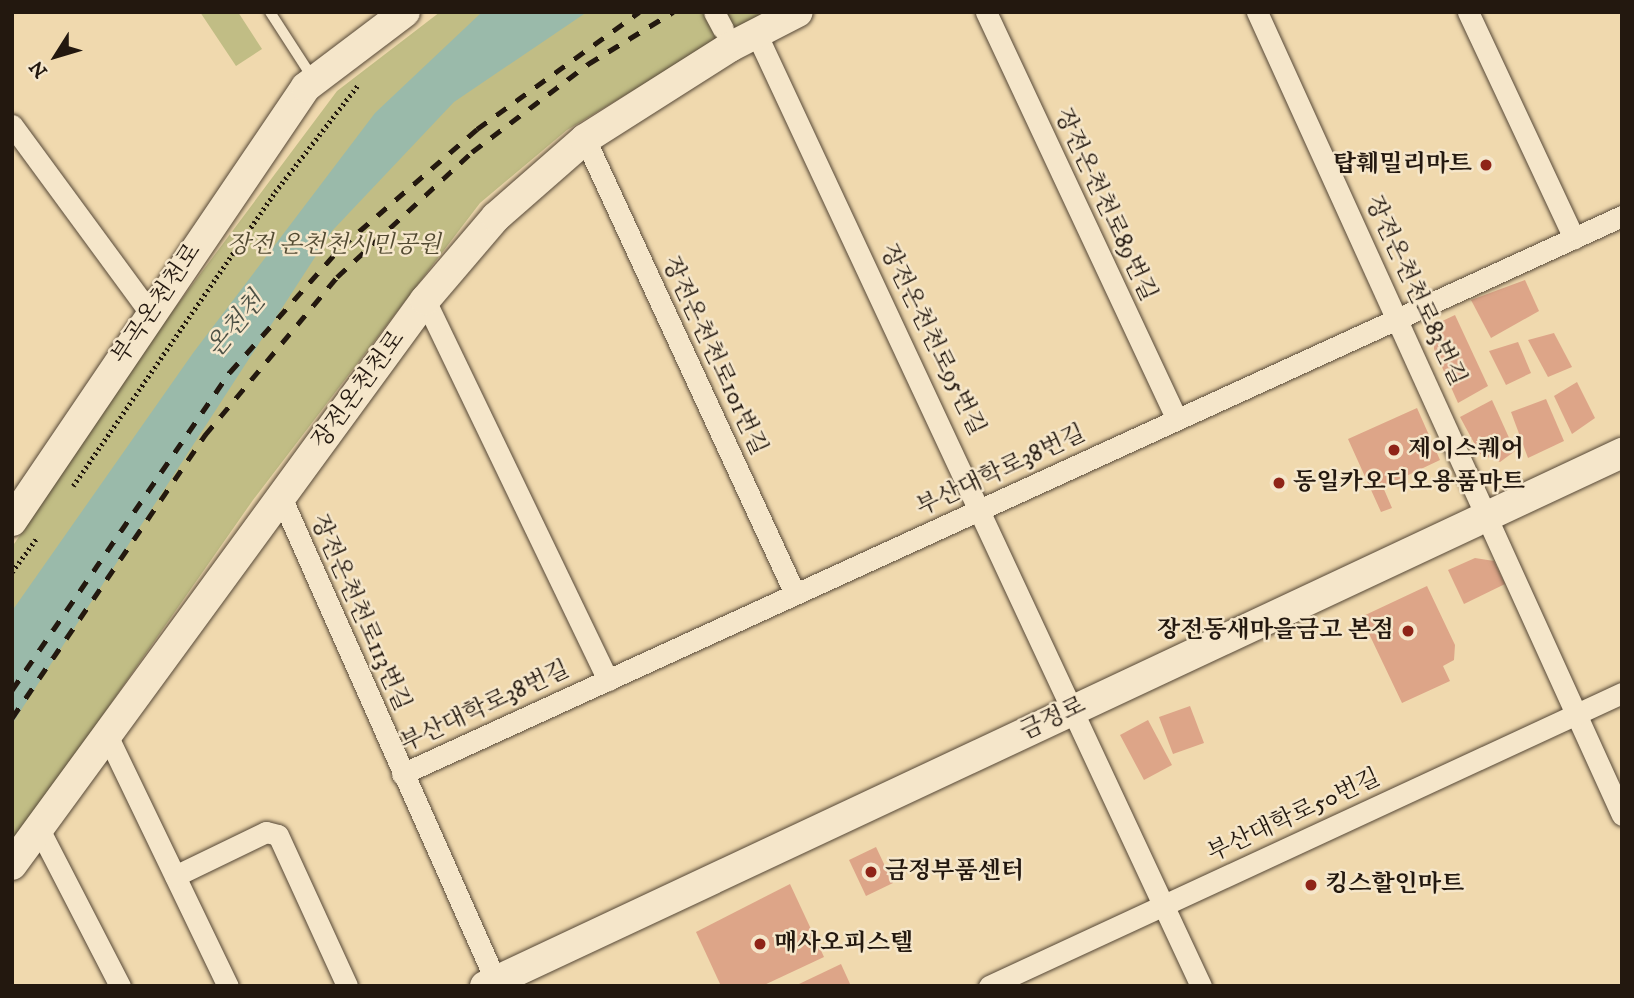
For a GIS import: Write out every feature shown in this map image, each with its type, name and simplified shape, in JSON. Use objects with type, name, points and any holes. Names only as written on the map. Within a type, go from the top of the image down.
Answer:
[{"type":"main road","name":"부곡온천천로","points":[[12,522],[150,313],[314,80],[405,12]]},
{"type":"main road","name":"장전온천천로","points":[[12,865],[425,300],[496,218],[585,139],[731,30],[798,12]]},
{"type":"main road","name":"금정로","points":[[492,984],[1622,453]]},
{"type":"street","name":"장전온천천로89번길","points":[[986,12],[1177,419]]},
{"type":"street","name":"장전온천천로83번길","points":[[1257,12],[1489,516],[1622,815]]},
{"type":"street","points":[[1468,12],[1574,238]]},
{"type":"street","name":"장전온천천로95번길","points":[[731,30],[983,509],[1201,986]]},
{"type":"street","points":[[12,125],[150,313]]},
{"type":"street","name":"장전온천천로101번길","points":[[585,139],[795,594]]},
{"type":"street","name":"부산대학로38번길","points":[[402,774],[1622,216]]},
{"type":"street","points":[[425,300],[608,680]]},
{"type":"street","name":"장전온천천로113번길","points":[[281,497],[492,984]]},
{"type":"street","name":"부산대학로50번길","points":[[989,986],[1622,693]]},
{"type":"street","points":[[107,735],[228,986]]},
{"type":"street","points":[[39,829],[120,986]]},
{"type":"street","points":[[175,876],[266,832],[278,835],[347,986]]},
{"type":"lane","points":[[270,12],[314,80]]},
{"type":"path","points":[[67,494],[275,192],[364,77]]},
{"type":"path","points":[[12,572],[43,528]]},
{"type":"green space","points":[[200,12],[238,12],[262,49],[236,66]]},
{"type":"green space","name":"장전 온천천시민공원","points":[[440,12],[764,12],[567,130],[480,203],[253,500],[12,845],[12,547],[145,348],[337,91]]},
{"type":"water","name":"온천천","points":[[482,12],[587,12],[454,102],[332,231],[12,724],[12,611],[193,353],[375,113]]},
{"type":"building","points":[[1525,280],[1539,311],[1491,338],[1471,300]]},
{"type":"building","points":[[1455,315],[1488,386],[1458,403],[1434,349],[1434,325]]},
{"type":"building","points":[[1554,333],[1572,367],[1548,377],[1528,340]]},
{"type":"building","points":[[1518,342],[1531,373],[1506,385],[1489,351]]},
{"type":"building","points":[[1577,382],[1595,418],[1572,434],[1554,396]]},
{"type":"building","points":[[1546,399],[1564,441],[1528,458],[1511,412]]},
{"type":"building","points":[[1492,400],[1515,451],[1500,462],[1480,454],[1460,417]]},
{"type":"building","name":"제이스퀘어","points":[[1417,408],[1440,460],[1383,487],[1392,508],[1381,512],[1348,439]]},
{"type":"building","points":[[1475,558],[1494,561],[1505,584],[1464,604],[1448,570]]},
{"type":"building","name":"장전동새마을금고 본점","points":[[1427,586],[1455,645],[1454,660],[1443,666],[1450,681],[1402,703],[1361,617]]},
{"type":"building","points":[[1190,706],[1204,743],[1173,754],[1159,717]]},
{"type":"building","points":[[1148,720],[1172,765],[1144,780],[1120,735]]},
{"type":"building","name":"금정부품센터","points":[[876,847],[893,883],[866,896],[849,860]]},
{"type":"building","name":"매사오피스텔","points":[[790,884],[824,957],[762,986],[721,986],[696,932]]},
{"type":"building","points":[[841,964],[851,986],[800,986],[799,984]]},
{"type":"railway","points":[[12,690],[230,372],[341,247],[477,129],[639,12]]},
{"type":"railway","points":[[12,718],[205,435],[337,277],[472,152],[588,64],[673,12]]},
{"type":"place","name":"탑훼밀리마트","points":[[1486,165]]},
{"type":"place","name":"제이스퀘어","points":[[1394,450]]},
{"type":"place","name":"동일카오디오용품마트","points":[[1279,483]]},
{"type":"place","name":"장전동새마을금고 본점","points":[[1408,631]]},
{"type":"place","name":"금정부품센터","points":[[871,872]]},
{"type":"place","name":"킹스할인마트","points":[[1311,885]]},
{"type":"place","name":"매사오피스텔","points":[[760,944]]}]
